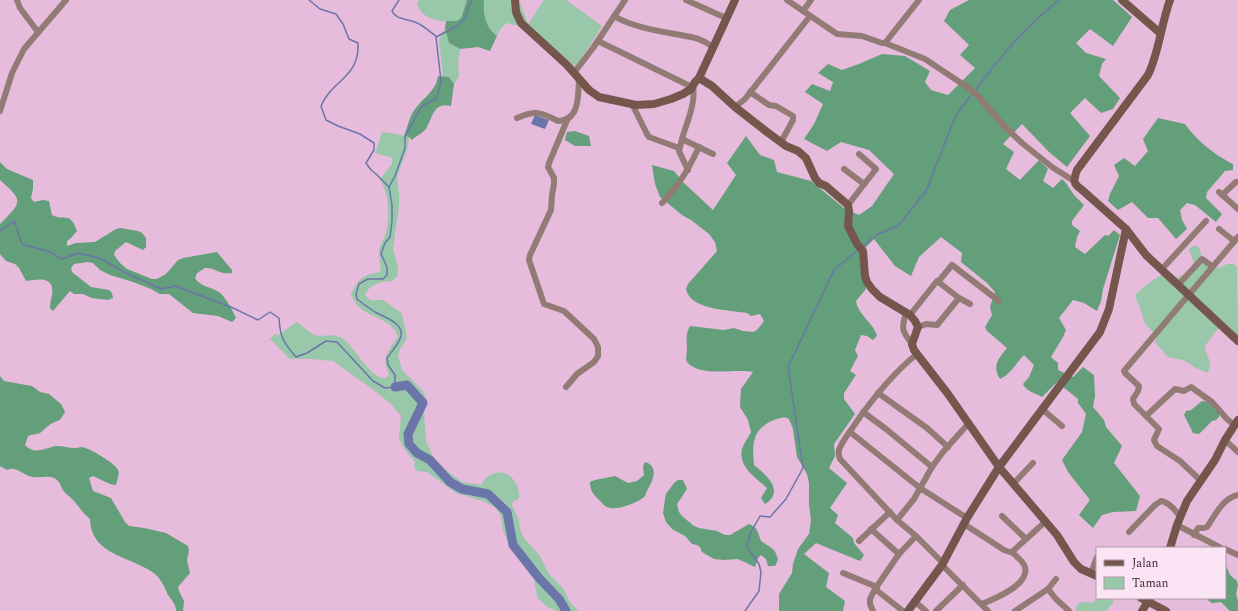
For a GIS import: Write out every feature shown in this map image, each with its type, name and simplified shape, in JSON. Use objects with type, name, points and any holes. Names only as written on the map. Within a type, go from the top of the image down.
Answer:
[{"type":"street","points":[[17,0],[20,8],[38,32]]},
{"type":"street","points":[[0,111],[18,59],[24,49],[66,0]]},
{"type":"street","points":[[515,0],[516,12],[521,23],[593,93],[599,96],[642,105],[661,102],[678,96],[691,89],[699,78],[735,0]]},
{"type":"street","points":[[566,387],[577,374],[594,362],[598,356],[598,347],[594,339],[564,310],[544,304],[529,260],[551,210],[554,178],[548,167],[548,163],[568,118],[576,108],[577,76],[624,0]]},
{"type":"street","points":[[686,0],[726,18]]},
{"type":"street","points":[[787,0],[836,34],[862,36],[878,43],[885,43],[925,59],[980,96],[1005,127],[1052,167],[1074,181],[1076,185],[1126,229],[1146,255],[1162,268],[1238,341]]},
{"type":"street","points":[[803,11],[811,0]]},
{"type":"street","points":[[885,43],[919,0]]},
{"type":"street","points":[[1122,0],[1160,33]]},
{"type":"street","points":[[1074,181],[1077,170],[1148,75],[1154,59],[1170,0]]},
{"type":"street","points":[[614,16],[620,20],[639,26],[701,39],[713,47]]},
{"type":"street","points":[[735,107],[742,102],[810,16]]},
{"type":"street","points":[[598,41],[692,86],[694,92],[693,104],[679,148],[680,156],[688,170]]},
{"type":"street","points":[[699,78],[712,86],[735,107],[781,142],[798,151],[806,158],[815,178],[848,205],[850,211],[848,226],[863,251],[865,276],[869,286],[880,297],[908,314],[915,321],[918,327],[912,344]]},
{"type":"street","points":[[750,92],[769,105],[776,106],[793,116],[793,120],[781,142]]},
{"type":"street","points":[[632,104],[650,137],[679,148]]},
{"type":"street","points":[[517,118],[537,113],[544,114],[558,121],[568,118]]},
{"type":"street","points":[[682,139],[713,154]]},
{"type":"street","points":[[662,203],[674,190],[688,170],[699,147]]},
{"type":"street","points":[[848,205],[876,169],[859,154]]},
{"type":"street","points":[[844,169],[864,184]]},
{"type":"street","points":[[1236,182],[1221,193],[1238,209]]},
{"type":"street","points":[[1162,268],[1206,221]]},
{"type":"street","points":[[908,611],[943,564],[966,521],[999,467],[1089,348],[1103,325],[1111,299],[1126,229]]},
{"type":"street","points":[[1200,480],[1180,461],[1157,446],[1154,440],[1160,430],[1133,402],[1134,397],[1138,392],[1138,386],[1124,373],[1124,370],[1236,239],[1220,229]]},
{"type":"street","points":[[1179,284],[1202,259],[1212,266]]},
{"type":"street","points":[[999,301],[952,265],[938,282],[934,283],[908,314],[902,327],[903,332],[912,344],[916,354],[948,394],[999,467],[1057,536],[1074,562],[1081,569],[1094,575],[1096,563]]},
{"type":"street","points":[[938,282],[959,298],[970,304]]},
{"type":"street","points":[[918,327],[926,324],[937,325],[959,298]]},
{"type":"street","points":[[916,354],[894,374],[863,412],[839,452],[840,459],[897,520],[916,536],[988,611]]},
{"type":"street","points":[[1146,416],[1174,389],[1184,391],[1190,387],[1212,402],[1227,419],[1236,422],[1215,460],[1190,495],[1176,525],[1170,547]]},
{"type":"street","points":[[878,393],[927,428],[948,447]]},
{"type":"street","points":[[1042,409],[1062,426]]},
{"type":"street","points":[[863,412],[932,467]]},
{"type":"street","points":[[897,520],[910,504],[932,467],[968,424]]},
{"type":"street","points":[[850,432],[920,488],[1004,550],[1013,553],[1023,564],[1025,570],[1023,576],[1009,592],[982,604]]},
{"type":"street","points":[[1225,440],[1238,452]]},
{"type":"street","points":[[1013,484],[1033,463]]},
{"type":"street","points":[[1194,534],[1198,528],[1207,527],[1226,501],[1238,495]]},
{"type":"street","points":[[1129,532],[1154,505],[1161,501],[1169,504],[1180,516]]},
{"type":"street","points":[[859,541],[890,512]]},
{"type":"street","points":[[1002,516],[1026,539]]},
{"type":"street","points":[[1013,553],[1014,548],[1045,522]]},
{"type":"street","points":[[1176,525],[1219,547]]},
{"type":"street","points":[[871,529],[899,554]]},
{"type":"street","points":[[873,611],[870,604],[870,599],[876,588],[899,554],[916,536]]},
{"type":"street","points":[[1226,550],[1238,555]]},
{"type":"street","points":[[843,573],[876,588],[904,611]]},
{"type":"street","points":[[1015,611],[1048,589],[1056,579]]},
{"type":"street","points":[[936,611],[963,585]]},
{"type":"street","points":[[1048,589],[1069,611]]},
{"type":"street","points":[[1142,611],[1146,599],[1166,611]]},
{"type":"street","points":[[914,602],[926,611]]},
{"type":"green space","points":[[419,0],[467,0],[461,18],[457,21],[451,21],[433,19],[423,14],[417,3]]},
{"type":"green space","points":[[467,0],[484,0],[484,10],[487,24],[497,36],[490,51],[478,47],[460,49],[449,43],[445,28],[446,21],[457,21],[461,18]]},
{"type":"green space","points":[[484,0],[519,0],[528,24],[544,0],[566,0],[602,26],[576,67],[527,24],[514,25],[507,23],[501,28],[497,36],[487,24],[484,10]]},
{"type":"green space","points":[[969,0],[1113,0],[1132,17],[1113,46],[1090,29],[1076,43],[1086,53],[1106,59],[1102,64],[1099,76],[1120,98],[1113,109],[1101,113],[1085,98],[1070,113],[1090,136],[1067,167],[1049,152],[1022,124],[1003,144],[1014,152],[1006,169],[1020,180],[1039,160],[1048,169],[1043,181],[1053,188],[1062,179],[1084,205],[1072,221],[1072,225],[1080,231],[1075,247],[1085,254],[1105,235],[1108,236],[1114,230],[1120,235],[1097,311],[1084,303],[1073,300],[1059,318],[1066,330],[1051,357],[1058,363],[1058,370],[1073,377],[1083,367],[1094,375],[1095,396],[1093,407],[1104,420],[1106,427],[1122,446],[1114,463],[1140,496],[1136,511],[1113,512],[1102,515],[1093,528],[1079,515],[1090,500],[1068,472],[1062,460],[1082,432],[1086,414],[1078,403],[1078,399],[1057,382],[1042,397],[1026,388],[1023,384],[1029,377],[1034,365],[1024,355],[1004,377],[1000,379],[996,366],[1007,348],[987,331],[985,327],[992,315],[990,307],[995,292],[987,283],[961,262],[962,253],[941,237],[919,257],[911,276],[895,266],[874,239],[860,253],[866,289],[856,301],[860,311],[873,327],[877,336],[873,340],[867,336],[861,335],[855,350],[858,356],[850,371],[856,375],[844,393],[844,399],[855,414],[834,444],[835,456],[829,468],[847,483],[830,508],[838,515],[835,523],[853,538],[854,543],[864,555],[860,561],[816,543],[804,554],[829,573],[826,587],[845,601],[843,611],[779,611],[779,594],[792,573],[793,564],[798,549],[809,534],[811,520],[809,483],[807,474],[797,457],[793,429],[789,419],[780,418],[761,428],[755,438],[753,450],[754,465],[768,478],[774,488],[774,494],[765,504],[761,498],[767,488],[745,467],[741,455],[742,449],[751,432],[748,420],[740,407],[741,389],[753,372],[718,372],[700,370],[693,367],[687,362],[686,359],[687,335],[690,326],[724,330],[734,328],[753,332],[757,330],[764,321],[760,314],[751,316],[747,313],[711,308],[702,305],[689,296],[686,289],[688,284],[717,251],[715,242],[709,234],[660,197],[655,184],[652,165],[674,171],[684,183],[713,210],[736,175],[727,163],[746,136],[760,155],[774,160],[777,172],[811,181],[845,209],[859,215],[872,206],[894,174],[869,150],[841,142],[827,151],[804,139],[814,124],[823,104],[805,92],[812,84],[830,91],[833,82],[818,73],[828,64],[842,70],[882,54],[905,56],[930,71],[925,82],[931,90],[948,95],[975,68],[960,55],[969,45],[944,21],[950,10]]},
{"type":"green space","points":[[445,28],[449,43],[460,49],[458,64],[459,76],[454,84],[449,77],[443,77],[439,40]]},
{"type":"green space","points":[[438,76],[449,77],[454,84],[451,106],[445,105],[438,108],[433,114],[426,129],[412,140],[409,137],[404,136],[410,117],[416,107],[434,87]]},
{"type":"green space","points":[[1158,118],[1185,124],[1206,147],[1233,164],[1233,170],[1225,171],[1207,192],[1206,198],[1222,214],[1216,222],[1195,205],[1187,203],[1180,210],[1182,220],[1187,229],[1176,239],[1158,218],[1148,218],[1132,202],[1118,210],[1108,201],[1119,176],[1114,165],[1124,158],[1135,166],[1148,151],[1143,139]]},
{"type":"green space","points":[[575,131],[589,136],[591,146],[575,146],[565,140],[567,132]]},
{"type":"green space","points":[[382,132],[409,137],[407,150],[397,177],[399,206],[393,248],[398,267],[398,275],[393,281],[376,284],[367,291],[365,295],[370,300],[383,300],[402,314],[407,337],[398,356],[402,370],[422,390],[427,400],[424,412],[426,441],[433,457],[447,471],[462,482],[481,485],[486,478],[492,474],[499,473],[511,477],[518,489],[519,498],[512,503],[512,505],[519,520],[520,529],[524,538],[540,556],[549,574],[563,588],[570,602],[578,611],[557,611],[547,607],[537,597],[534,579],[513,552],[503,531],[501,516],[496,508],[483,501],[456,493],[427,472],[417,471],[414,467],[415,462],[403,447],[399,438],[401,416],[391,404],[333,361],[290,359],[270,339],[275,334],[278,335],[297,322],[315,335],[335,335],[342,338],[374,373],[380,377],[386,378],[389,374],[386,363],[387,354],[398,337],[391,326],[363,310],[357,305],[351,295],[358,281],[365,276],[380,272],[381,267],[379,251],[386,233],[388,205],[380,179],[392,164],[392,158],[375,153]]},
{"type":"green space","points":[[0,162],[7,169],[33,180],[31,198],[34,202],[43,200],[49,201],[52,215],[72,221],[77,231],[67,241],[67,246],[76,243],[95,242],[116,229],[121,228],[138,231],[146,238],[146,247],[143,250],[126,242],[115,251],[114,255],[127,269],[152,279],[157,279],[166,274],[178,260],[217,252],[232,270],[232,273],[224,273],[205,268],[197,273],[195,278],[199,283],[219,292],[229,304],[236,318],[232,322],[218,316],[193,313],[169,294],[160,294],[133,282],[110,275],[100,270],[93,263],[88,262],[74,264],[71,268],[72,272],[91,287],[109,290],[112,293],[113,298],[108,300],[92,298],[83,294],[74,294],[70,291],[53,311],[50,308],[52,289],[49,282],[45,280],[26,281],[19,268],[15,264],[6,261],[0,254],[0,224],[13,211],[17,202],[13,193],[0,180]]},
{"type":"green space","points":[[1193,246],[1197,246],[1200,249],[1202,259],[1207,266],[1220,268],[1227,264],[1234,264],[1237,268],[1238,339],[1224,324],[1215,332],[1205,346],[1210,363],[1207,373],[1183,360],[1168,357],[1155,342],[1157,336],[1145,324],[1135,296],[1159,276],[1162,275],[1176,278],[1188,271],[1194,263],[1189,249]]},
{"type":"green space","points":[[0,376],[4,381],[32,386],[40,392],[49,394],[61,404],[65,412],[60,420],[51,424],[40,433],[28,436],[25,445],[33,450],[41,450],[57,446],[73,448],[82,447],[102,456],[116,467],[119,472],[116,485],[110,484],[93,476],[89,478],[93,491],[111,498],[125,522],[129,526],[166,533],[188,546],[189,551],[187,560],[190,573],[178,587],[184,601],[183,611],[176,611],[174,603],[155,574],[146,568],[114,554],[97,541],[92,531],[90,519],[64,491],[56,479],[48,477],[32,477],[15,469],[7,470],[0,466]]},
{"type":"green space","points":[[1202,401],[1208,402],[1219,413],[1219,417],[1212,421],[1199,434],[1193,433],[1184,415],[1186,411],[1191,410]]},
{"type":"green space","points":[[645,462],[652,466],[654,473],[651,484],[645,496],[639,501],[623,507],[610,508],[604,505],[593,493],[590,482],[595,480],[615,476],[628,483],[637,481],[644,475],[643,466]]},
{"type":"green space","points":[[678,480],[683,480],[687,489],[677,504],[679,512],[682,516],[694,526],[717,531],[725,535],[730,535],[749,524],[752,525],[757,531],[761,541],[772,548],[776,553],[778,560],[775,566],[768,566],[766,559],[761,555],[758,558],[755,567],[738,559],[714,559],[702,552],[700,547],[692,544],[685,536],[672,529],[666,522],[663,513],[666,494]]},
{"type":"green space","points":[[1226,565],[1230,575],[1237,581],[1238,585],[1236,594],[1238,611],[1230,611],[1221,602],[1212,603],[1206,599],[1226,599]]},
{"type":"green space","points":[[1097,599],[1112,599],[1114,602],[1106,611],[1076,611],[1077,605],[1081,602],[1092,603]]},
{"type":"water","points":[[535,115],[549,120],[545,129],[531,124]]},
{"type":"waterway","points":[[309,0],[320,9],[336,14],[343,24],[349,39],[358,43],[355,64],[326,97],[321,106],[326,120],[360,134],[374,143],[374,150],[366,163],[371,170],[389,187]]},
{"type":"waterway","points":[[399,0],[392,11],[396,16],[420,24],[436,36]]},
{"type":"waterway","points":[[0,231],[14,221],[22,244],[50,252],[62,259],[78,253],[99,258],[128,274],[161,289],[176,286],[233,308],[258,320],[270,312],[279,318],[280,330],[283,339],[296,357],[307,353],[326,341],[337,342],[373,381],[385,388],[395,387],[395,375],[388,365],[387,358],[397,345],[401,336],[401,331],[392,321],[375,312],[357,299],[356,294],[359,284],[368,279],[383,279],[387,275],[387,267],[381,254],[385,243],[390,237],[392,221],[392,205],[389,187],[395,176],[405,148],[405,136],[422,106],[437,98],[441,81],[436,37],[457,26],[466,17],[472,0]]},
{"type":"waterway","points":[[975,91],[1014,42],[1059,0]]},
{"type":"waterway","points":[[863,246],[878,234],[898,226],[926,191],[956,115],[972,94]]},
{"type":"waterway","points":[[745,611],[759,591],[761,572],[759,564],[747,547],[750,534],[760,516],[770,517],[786,499],[803,468],[788,367],[834,270],[858,250]]},
{"type":"waterway","points":[[395,387],[407,385],[423,403],[408,434],[409,444],[417,453],[430,460],[450,482],[462,489],[488,494],[507,512],[513,545],[539,578],[559,599],[566,611]]}]
